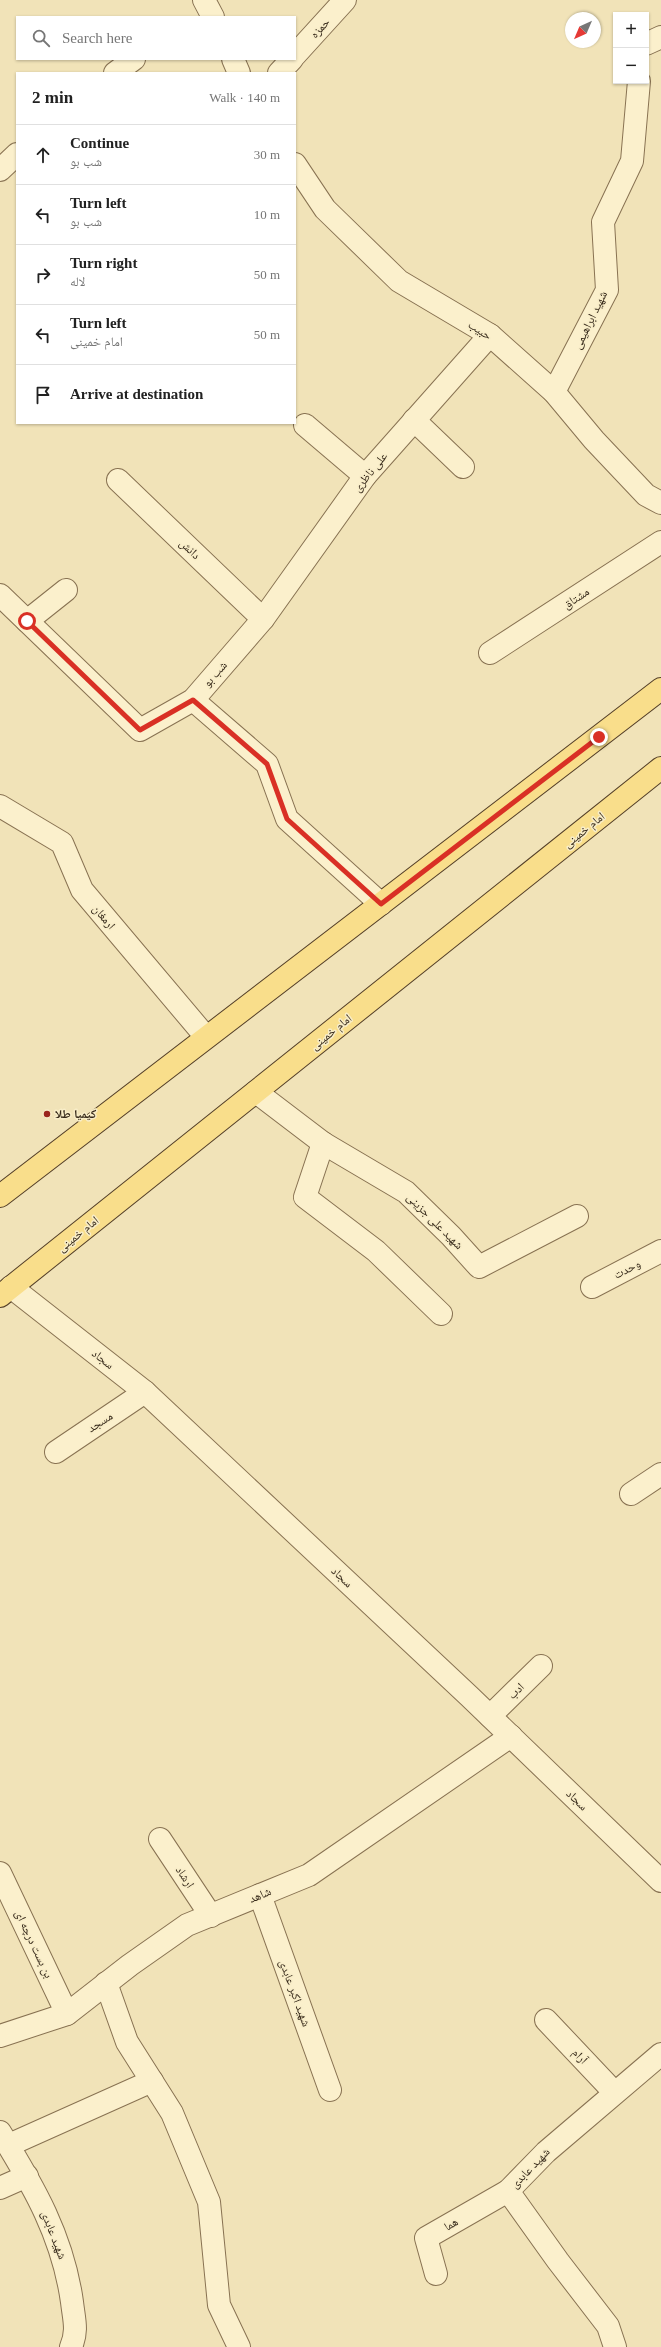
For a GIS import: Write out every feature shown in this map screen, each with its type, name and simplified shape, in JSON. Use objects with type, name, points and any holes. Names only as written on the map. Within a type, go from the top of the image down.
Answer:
[{"type":"main road","points":[[0,1196],[661,689]]},
{"type":"main road","name":"امام خمینی","points":[[4,1286],[256,1092],[661,768]]},
{"type":"street","points":[[204,0],[212,16]]},
{"type":"street","name":"حمزه","points":[[296,54],[345,0]]},
{"type":"street","points":[[649,43],[661,37]]},
{"type":"street","points":[[116,72],[133,60]]},
{"type":"street","points":[[233,60],[239,72]]},
{"type":"street","points":[[280,72],[291,60]]},
{"type":"street","name":"شهید ابراهیمی","points":[[554,392],[607,290],[603,222],[632,161],[639,84]]},
{"type":"street","points":[[0,170],[16,155]]},
{"type":"street","name":"حبیب","points":[[296,166],[325,209],[399,281],[490,335],[554,392],[594,440],[646,495],[661,503]]},
{"type":"street","name":"علی ناظری","points":[[263,619],[365,476],[490,335]]},
{"type":"street","points":[[414,420],[463,467]]},
{"type":"street","points":[[305,425],[365,476]]},
{"type":"street","name":"دانش","points":[[118,480],[263,619]]},
{"type":"street","name":"مشتاق","points":[[490,653],[661,542]]},
{"type":"street","points":[[27,621],[66,590]]},
{"type":"street","name":"شب بو","points":[[0,595],[140,730],[193,700],[263,619]]},
{"type":"street","points":[[193,700],[267,764],[287,819],[381,904]]},
{"type":"street","name":"ارمغان","points":[[0,806],[62,844],[82,890],[206,1037]]},
{"type":"street","name":"شهید علی جزینی","points":[[256,1092],[323,1143],[406,1192],[451,1236],[479,1267],[577,1216]]},
{"type":"street","points":[[323,1143],[305,1197],[376,1251],[441,1314]]},
{"type":"street","name":"وحدت","points":[[592,1287],[661,1251]]},
{"type":"street","name":"سجاد","points":[[4,1286],[145,1392],[490,1716],[661,1881]]},
{"type":"street","name":"مسجد","points":[[56,1452],[145,1392]]},
{"type":"street","points":[[631,1494],[661,1474]]},
{"type":"street","name":"ادب","points":[[490,1716],[541,1666]]},
{"type":"street","name":"شاهد","points":[[0,2036],[67,2014],[106,1983],[188,1925],[309,1875],[511,1736]]},
{"type":"street","name":"ارشاد","points":[[160,1839],[211,1916]]},
{"type":"street","name":"بن بست درچه ای","points":[[0,1873],[67,2014]]},
{"type":"street","name":"شهید اکبر عابدی","points":[[260,1895],[330,2090]]},
{"type":"street","points":[[106,1983],[127,2042],[172,2113],[209,2202],[219,2305],[239,2347]]},
{"type":"street","name":"آرام","points":[[546,2020],[614,2092]]},
{"type":"street","name":"شهید عابدی","points":[[616,2347],[608,2326],[558,2261],[508,2191],[546,2152],[614,2092],[661,2054]]},
{"type":"street","points":[[4,2138],[152,2081]]},
{"type":"street","name":"شهید عابدی","points":[[4,2138],[40,2198],[68,2271],[76,2334],[71,2347]]},
{"type":"street","points":[[0,2188],[27,2176]]},
{"type":"street","name":"هما","points":[[436,2274],[426,2238],[508,2191]]},
{"type":"place","name":"کیمیا طلا","points":[[47,1114]]},
{"type":"route","points":[[27,621],[140,730],[193,700],[267,764],[287,819],[381,904],[599,737]]}]
